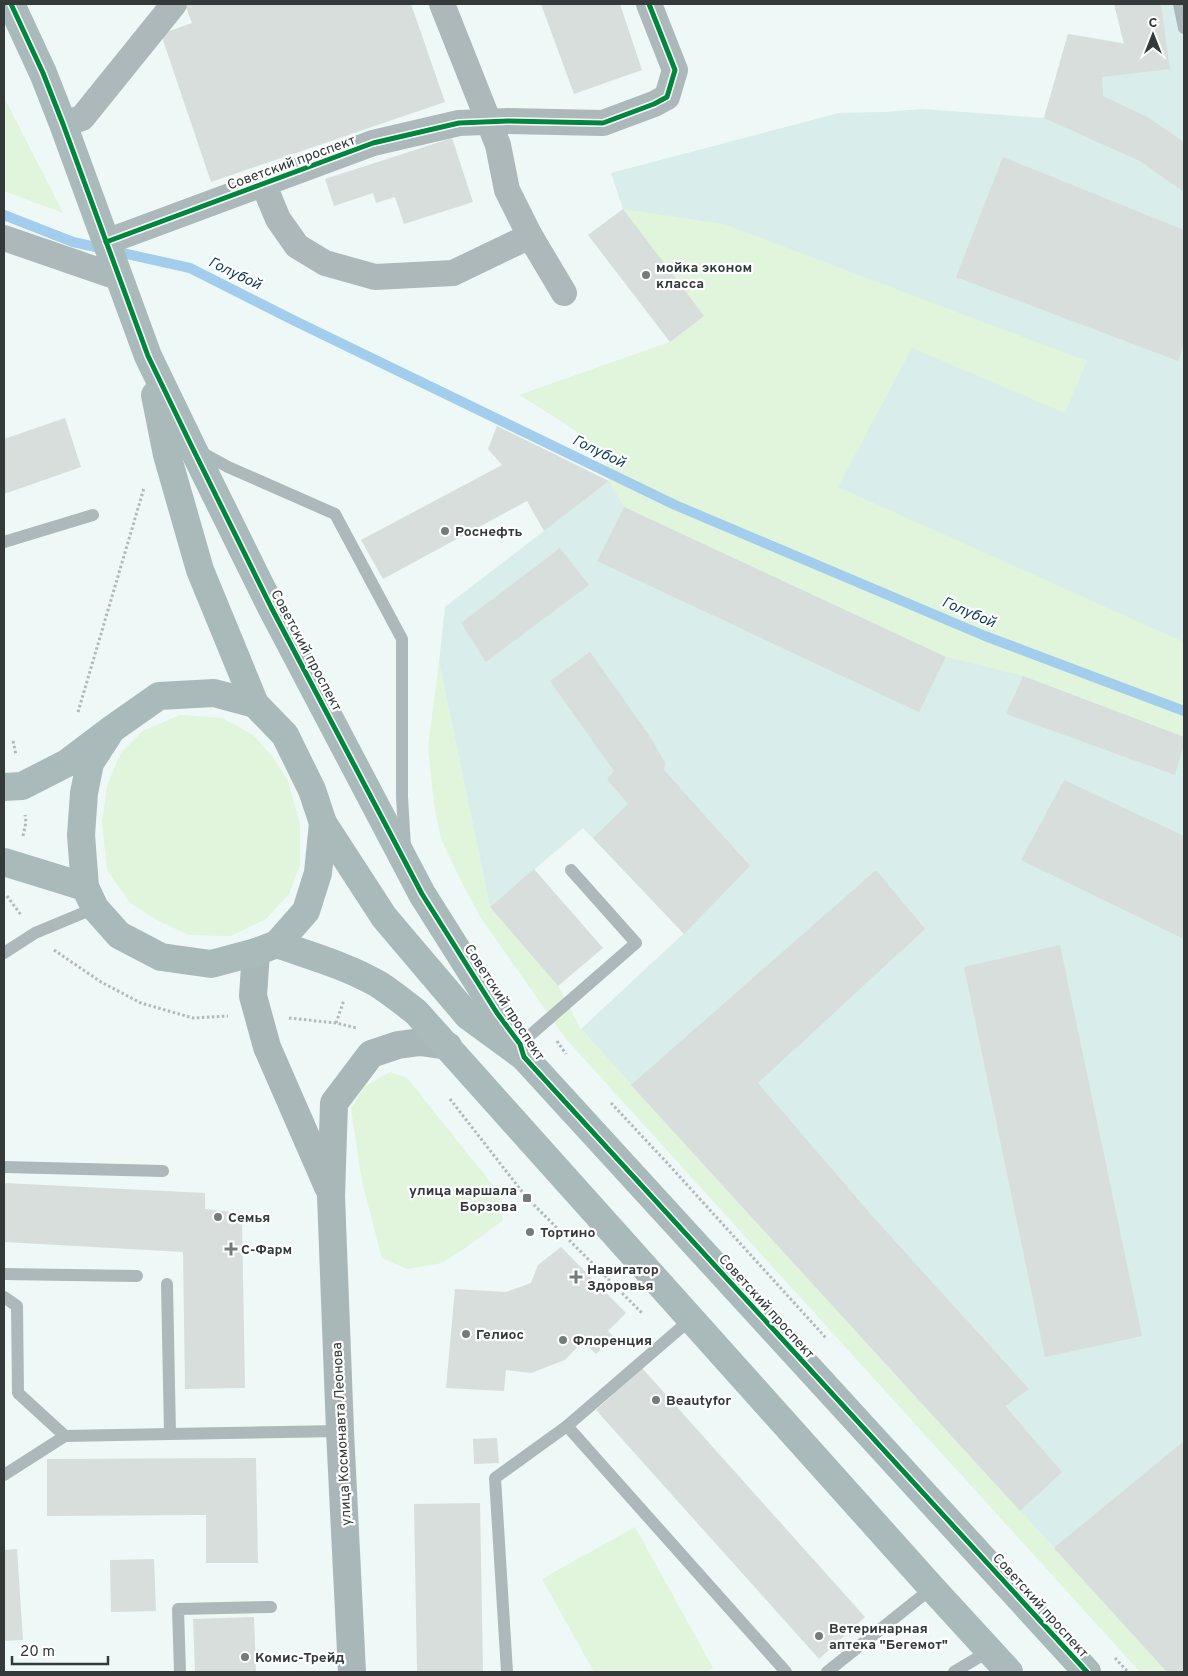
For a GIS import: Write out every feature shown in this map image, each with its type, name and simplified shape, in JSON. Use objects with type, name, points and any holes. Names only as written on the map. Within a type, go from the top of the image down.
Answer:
[{"type":"main road","name":"Советский проспект","points":[[10,4],[43,73],[73,121],[110,252],[148,356],[271,607],[422,894],[497,1013],[522,1050],[1088,1672]]},
{"type":"main road","name":"Советский проспект","points":[[148,356],[168,456],[200,570],[255,704]]},
{"type":"main road","points":[[4,787],[22,786],[67,763],[112,729],[159,696],[214,693],[255,704],[285,736],[312,790],[323,822],[318,873],[306,911],[266,948],[211,964],[161,957],[119,935],[90,897],[81,835],[84,793],[90,763],[112,729]]},
{"type":"main road","name":"Советский проспект","points":[[323,822],[384,917],[468,1016],[522,1050]]},
{"type":"main road","points":[[4,862],[90,897]]},
{"type":"main road","points":[[266,948],[337,965],[378,984],[416,1012],[1009,1672]]},
{"type":"main road","name":"улица Космонавта Леонова","points":[[266,948],[252,996],[267,1047],[331,1196]]},
{"type":"main road","name":"улица Космонавта Леонова","points":[[352,1672],[331,1196],[334,1102],[371,1054],[398,1045],[420,1042],[448,1046]]},
{"type":"street","points":[[73,121],[174,4]]},
{"type":"street","points":[[442,4],[498,145],[507,190],[530,236],[564,293]]},
{"type":"street","name":"Советский проспект","points":[[110,252],[263,183],[373,144],[459,123],[568,121],[603,123],[654,104],[667,97],[675,70],[649,4]]},
{"type":"street","name":"Советский проспект","points":[[263,183],[278,219],[297,246],[326,263],[375,277],[453,273],[530,236]]},
{"type":"street","points":[[4,238],[110,252]]},
{"type":"lane","points":[[1179,4],[1184,28]]},
{"type":"lane","points":[[192,447],[228,467],[335,514],[402,639],[402,798],[406,862]]},
{"type":"lane","points":[[4,542],[93,515]]},
{"type":"lane","points":[[522,1050],[636,943],[571,870]]},
{"type":"lane","points":[[4,953],[90,897]]},
{"type":"lane","points":[[4,1167],[163,1171]]},
{"type":"lane","points":[[4,1274],[137,1276]]},
{"type":"lane","points":[[167,1284],[170,1434]]},
{"type":"lane","points":[[4,1297],[17,1306],[18,1393],[64,1436]]},
{"type":"lane","points":[[507,1672],[495,1478],[567,1426],[691,1319]]},
{"type":"lane","points":[[567,1426],[786,1672]]},
{"type":"lane","points":[[4,1476],[64,1436],[340,1431]]},
{"type":"lane","points":[[827,1672],[932,1588]]},
{"type":"lane","points":[[180,1672],[178,1608],[271,1608]]},
{"type":"lane","points":[[954,1672],[989,1651]]},
{"type":"path","points":[[78,712],[146,481]]},
{"type":"path","points":[[4,894],[34,933],[59,954],[101,982],[141,1003],[192,1018],[258,1014],[336,1024],[384,1034],[398,1045]]},
{"type":"path","points":[[448,1097],[527,1198],[668,1339]]},
{"type":"shaded area","points":[[1114,4],[1184,4],[1184,1672],[1167,1672],[581,1029],[684,933],[583,828],[490,907],[439,662],[445,607],[609,481],[604,452],[566,424],[520,395],[670,342],[704,316],[623,209],[611,173],[839,113],[922,109],[1044,118],[1068,34],[1124,43]]},
{"type":"green space","points":[[4,97],[63,213],[4,191]]},
{"type":"green space","points":[[623,209],[724,224],[1087,361],[1065,413],[912,348],[838,487],[1184,642],[1184,737],[1023,676],[946,657],[624,507],[609,481],[604,452],[566,424],[520,395],[670,342],[704,316]]},
{"type":"green space","points":[[439,662],[490,907],[558,986],[581,1029],[1167,1672],[1140,1672],[566,1039],[481,918],[441,839],[434,804],[428,747]]},
{"type":"green space","points":[[180,715],[222,718],[253,735],[273,757],[288,781],[300,824],[300,865],[289,894],[266,919],[231,936],[189,935],[157,920],[130,903],[107,870],[102,821],[107,786],[120,754],[143,731]]},
{"type":"green space","points":[[390,1072],[407,1078],[499,1193],[503,1220],[442,1263],[407,1269],[382,1258],[362,1182],[351,1109],[364,1087]]},
{"type":"green space","points":[[635,1527],[713,1668],[706,1672],[594,1672],[542,1579]]},
{"type":"building","points":[[411,4],[445,102],[211,182],[161,34],[192,23],[185,5]]},
{"type":"building","points":[[541,4],[620,4],[642,70],[574,94]]},
{"type":"building","points":[[1114,4],[1161,4],[1170,69],[1102,77],[1103,96],[1149,118],[1184,142],[1184,192],[1140,161],[1044,118],[1068,34],[1124,44]]},
{"type":"building","points":[[452,138],[473,202],[404,224],[395,197],[376,203],[373,193],[334,206],[325,179]]},
{"type":"building","points":[[1003,157],[1184,230],[1184,344],[1178,361],[956,277]]},
{"type":"building","name":"мойка эконом класса","points":[[623,209],[704,316],[670,342],[588,235]]},
{"type":"building","points":[[65,418],[81,467],[4,494],[4,439]]},
{"type":"building","points":[[497,426],[609,481],[544,531],[527,501],[383,579],[361,540],[502,465],[488,449]]},
{"type":"building","points":[[624,507],[946,657],[919,712],[597,561]]},
{"type":"building","points":[[560,548],[589,585],[486,662],[461,623]]},
{"type":"building","points":[[590,652],[651,738],[665,763],[664,770],[750,866],[684,934],[593,838],[628,804],[607,779],[614,771],[550,681]]},
{"type":"building","points":[[1023,676],[1184,737],[1184,744],[1175,775],[1006,714]]},
{"type":"building","points":[[1064,780],[1184,836],[1184,939],[1021,860]]},
{"type":"building","points":[[534,869],[603,948],[558,986],[490,907]]},
{"type":"building","points":[[876,870],[925,929],[758,1083],[874,1218],[1029,1389],[1005,1406],[1062,1472],[1020,1511],[631,1085]]},
{"type":"building","points":[[1060,945],[1142,1336],[1045,1357],[964,967]]},
{"type":"building","points":[[4,1183],[205,1193],[205,1209],[232,1212],[242,1220],[245,1388],[185,1389],[183,1252],[4,1242]]},
{"type":"building","points":[[561,1247],[626,1313],[608,1331],[614,1337],[596,1354],[583,1341],[565,1360],[531,1373],[506,1370],[504,1391],[446,1388],[455,1289],[506,1292],[531,1283],[538,1265]]},
{"type":"building","points":[[642,1368],[865,1617],[819,1659],[596,1410]]},
{"type":"building","points":[[497,1438],[499,1463],[474,1464],[473,1439]]},
{"type":"building","points":[[1184,1441],[1184,1672],[1167,1672],[1054,1548]]},
{"type":"building","points":[[256,1458],[258,1563],[206,1563],[206,1515],[47,1516],[47,1459]]},
{"type":"building","points":[[480,1503],[483,1672],[417,1672],[414,1504]]},
{"type":"building","points":[[17,1549],[23,1640],[4,1641],[4,1550]]},
{"type":"building","points":[[154,1559],[156,1611],[111,1612],[110,1560]]},
{"type":"building","points":[[254,1617],[256,1672],[195,1672],[193,1619]]},
{"type":"waterway","name":"Голубой","points":[[4,215],[73,242],[190,268],[295,321],[675,505],[985,636],[1184,711]]},
{"type":"cycle path","points":[[11,4],[43,73],[63,124],[148,356],[192,447],[271,607],[422,894],[497,1013],[520,1044],[524,1057],[1087,1672]]},
{"type":"cycle path","points":[[106,242],[373,143],[459,123],[508,121],[603,123],[654,104],[667,97],[675,70],[649,4]]},
{"type":"place","name":"мойка эконом класса","points":[[646,275]]},
{"type":"place","name":"Роснефть","points":[[445,531]]},
{"type":"place","name":"улица маршала Борзова","points":[[527,1198]]},
{"type":"place","name":"Семья","points":[[218,1217]]},
{"type":"place","name":"Тортино","points":[[530,1232]]},
{"type":"place","name":"С-Фарм","points":[[231,1249]]},
{"type":"place","name":"Навигатор Здоровья","points":[[576,1277]]},
{"type":"place","name":"Гелиос","points":[[466,1334]]},
{"type":"place","name":"Флоренция","points":[[563,1340]]},
{"type":"place","name":"Beautyfor","points":[[656,1400]]},
{"type":"place","name":"Ветеринарная аптека \"Бегемот\"","points":[[819,1636]]},
{"type":"place","name":"Комис-Трейд","points":[[245,1657]]}]
